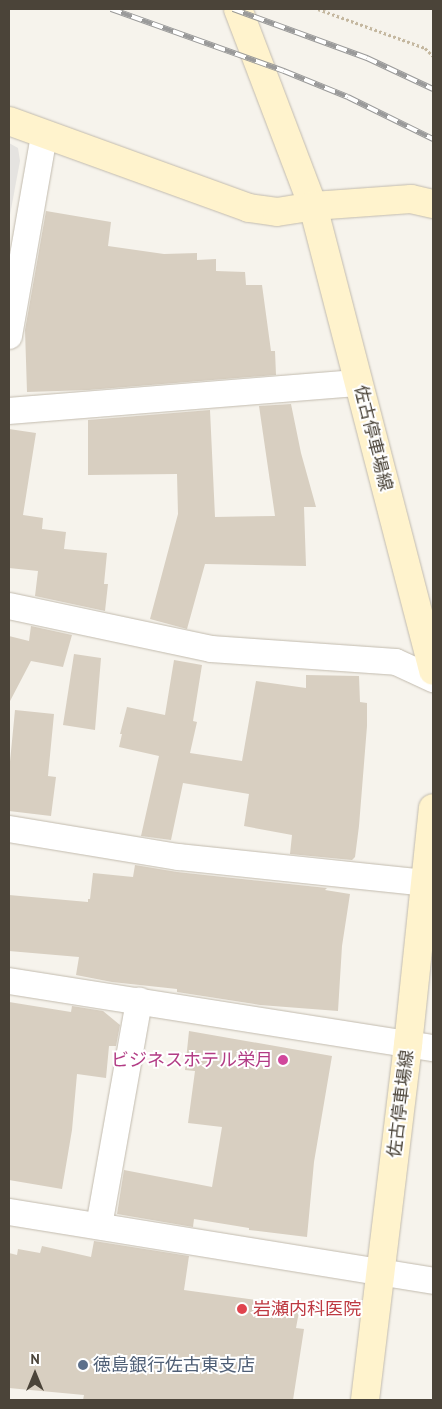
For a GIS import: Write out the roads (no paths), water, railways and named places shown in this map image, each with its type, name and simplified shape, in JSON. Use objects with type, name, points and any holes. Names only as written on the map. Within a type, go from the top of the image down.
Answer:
[{"type":"main road","name":"佐古停車場線","points":[[238,9],[312,206],[433,671]]},
{"type":"main road","points":[[9,121],[250,208],[277,212],[312,206],[411,199],[433,204]]},
{"type":"main road","name":"佐古停車場線","points":[[365,1400],[382,1273],[421,1046],[427,883],[433,808]]},
{"type":"street","points":[[9,336],[44,135]]},
{"type":"street","points":[[9,411],[359,383]]},
{"type":"street","points":[[9,606],[211,649],[396,662],[433,680]]},
{"type":"street","points":[[9,829],[179,857],[427,883]]},
{"type":"street","points":[[9,981],[421,1046]]},
{"type":"street","points":[[99,1226],[139,1001]]},
{"type":"street","points":[[9,1212],[433,1281]]},
{"type":"railway","points":[[111,9],[284,71],[348,97],[433,139]]},
{"type":"railway","points":[[233,9],[367,58],[433,89]]},
{"type":"place","name":"ビジネスホテル栄月","points":[[283,1060]]},
{"type":"place","name":"岩瀬内科医院","points":[[242,1309]]},
{"type":"place","name":"徳島銀行佐古東支店","points":[[83,1365]]}]
